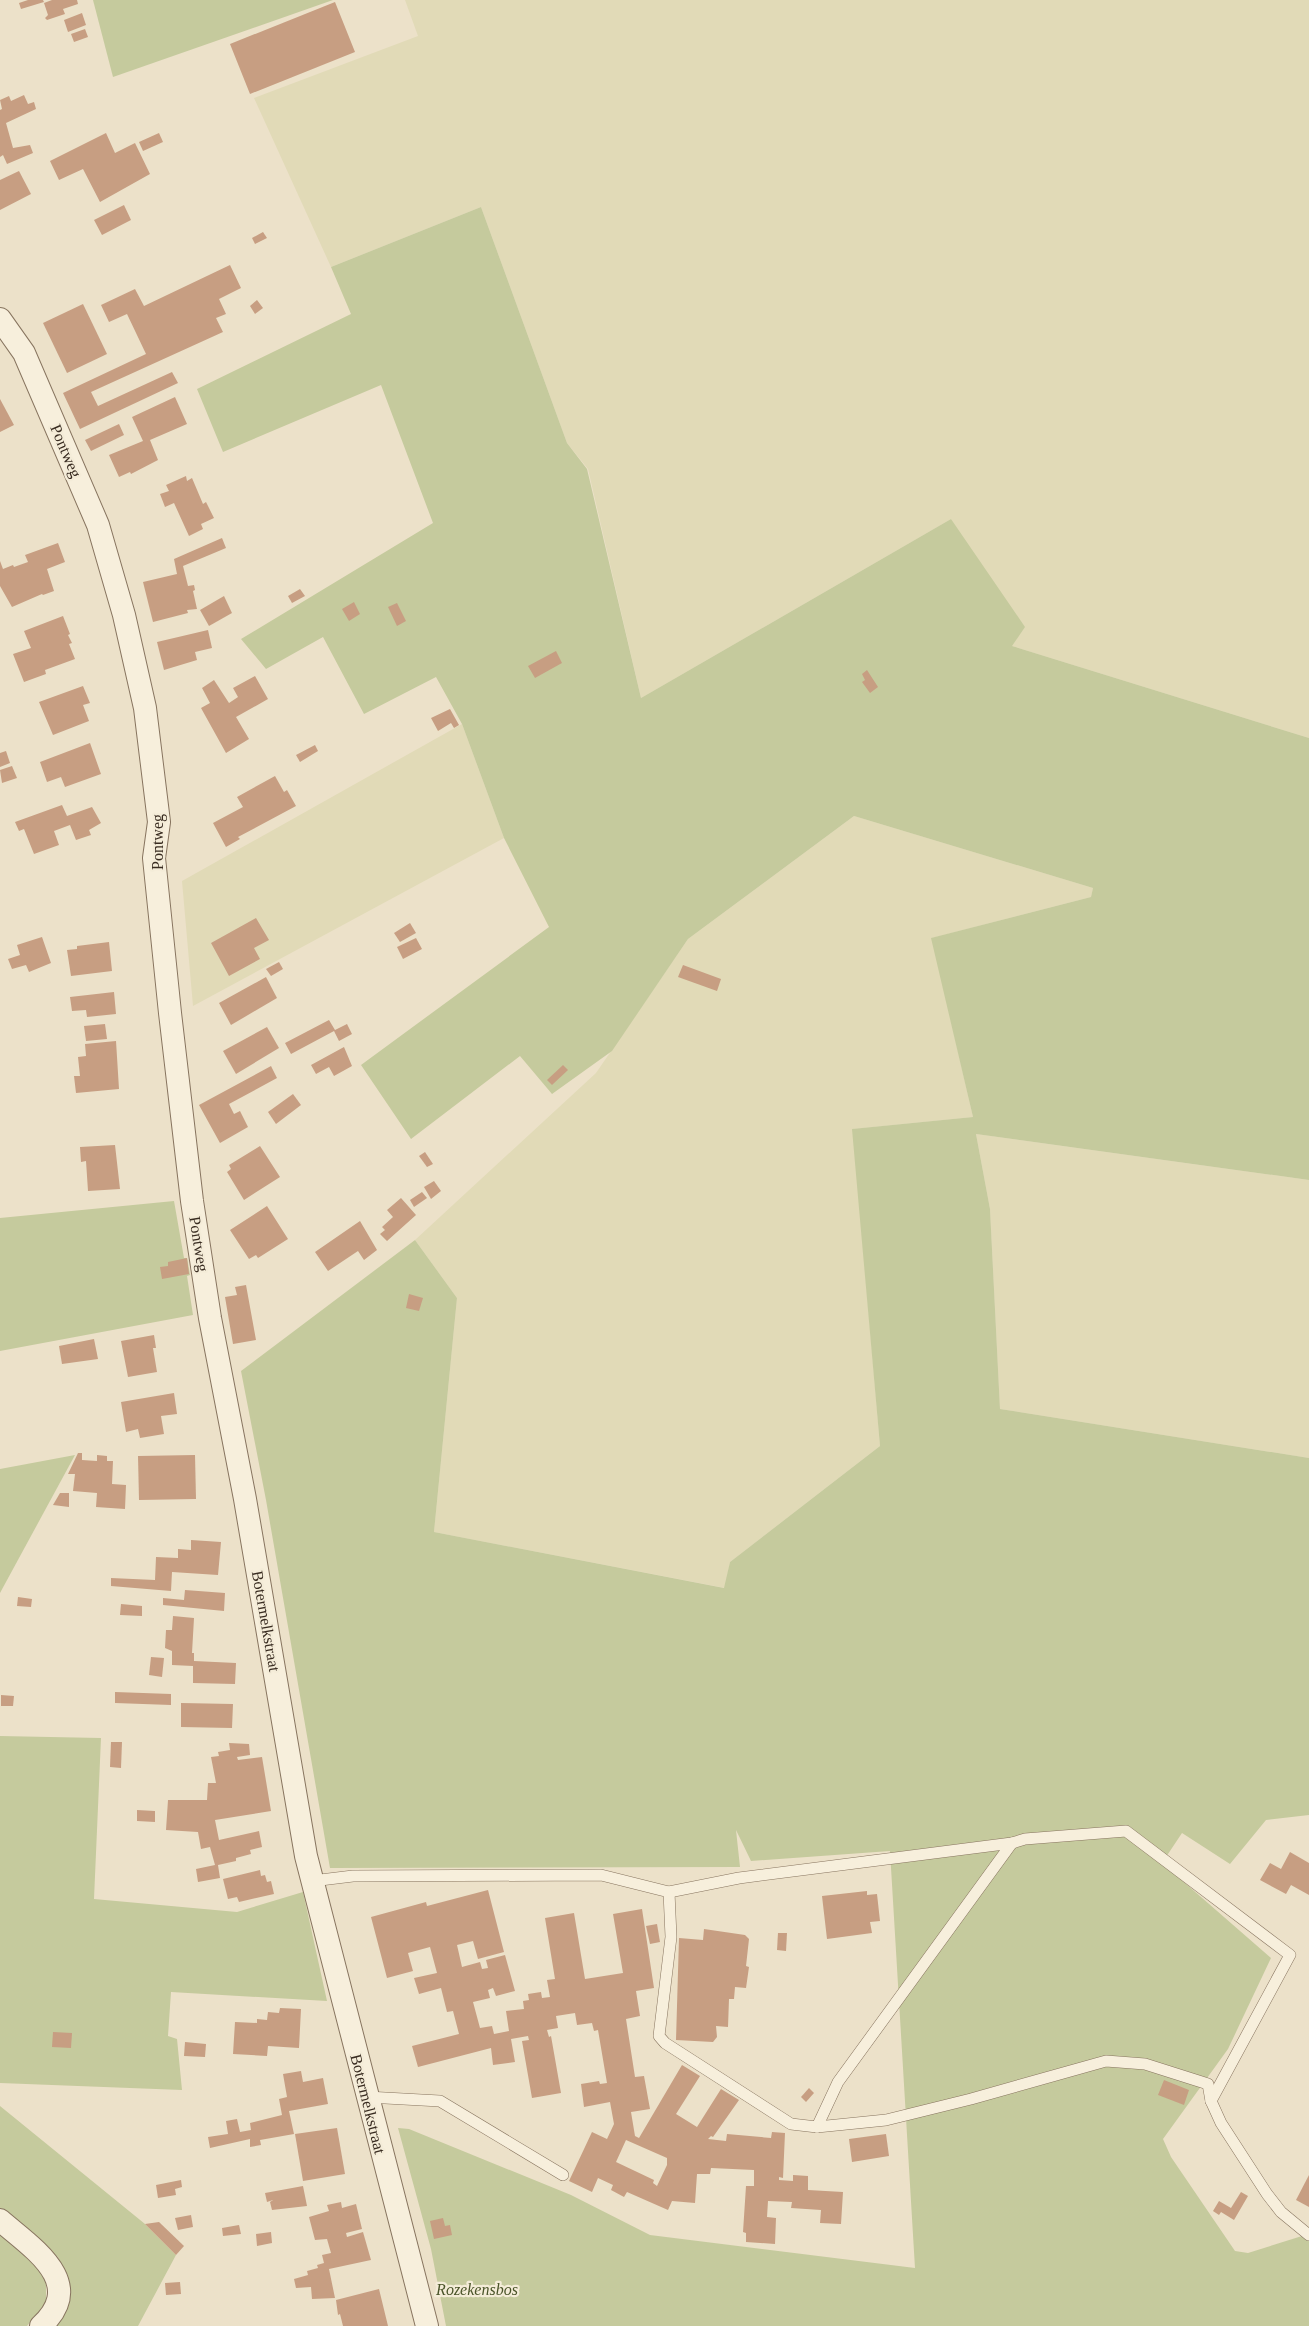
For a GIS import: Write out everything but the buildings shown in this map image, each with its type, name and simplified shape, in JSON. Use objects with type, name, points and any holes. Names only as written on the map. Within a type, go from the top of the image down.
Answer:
[{"type":"street","name":"Pontweg","points":[[0,319],[24,353],[98,526],[124,615],[145,708],[159,822],[154,858],[170,1013],[192,1201],[219,1361]]},
{"type":"street","name":"Botermelkstraat","points":[[219,1361],[312,1881],[427,2326]]},
{"type":"street","points":[[0,2220],[46,2261],[58,2278],[59,2294],[55,2309],[41,2326]]},
{"type":"lane","points":[[312,1881],[353,1876],[601,1876],[669,1892],[739,1878],[1012,1843],[1025,1839],[1126,1831],[1290,1955],[1212,2101]]},
{"type":"lane","points":[[817,2126],[838,2082],[1012,1843]]},
{"type":"lane","points":[[669,1892],[671,1937],[659,2036],[665,2043],[791,2124],[817,2126],[886,2120],[971,2099],[1106,2061],[1145,2064],[1208,2084],[1212,2101],[1221,2123],[1268,2194],[1281,2212],[1309,2235]]},
{"type":"lane","points":[[367,2097],[440,2101],[563,2176]]},
{"type":"shaded area","points":[[405,0],[1309,0],[1309,738],[1012,646],[951,519],[641,698],[588,469],[567,443],[481,207],[331,267],[254,98],[418,36]]},
{"type":"shaded area","points":[[462,724],[504,838],[193,1006],[182,881]]},
{"type":"shaded area","points":[[854,816],[1093,888],[1091,897],[932,938],[973,1117],[853,1129],[880,1446],[730,1562],[725,1588],[434,1532],[457,1298],[415,1240],[596,1073],[688,939]]},
{"type":"shaded area","points":[[976,1134],[1309,1180],[1309,1458],[1000,1409],[990,1209]]},
{"type":"green space","points":[[93,0],[333,0],[113,77]]},
{"type":"green space","name":"Rozekensbos","points":[[481,207],[567,443],[587,469],[641,698],[951,519],[1025,627],[1012,646],[1309,738],[1309,1180],[976,1134],[990,1209],[1000,1409],[1309,1458],[1309,1815],[1266,1820],[1230,1864],[1182,1833],[1162,1863],[1271,1958],[1228,2049],[1163,2139],[1171,2157],[1235,2251],[1248,2253],[1302,2236],[1309,2241],[1309,2326],[446,2326],[431,2249],[398,2128],[409,2129],[571,2195],[650,2235],[915,2268],[890,1851],[751,1861],[736,1830],[740,1867],[330,1868],[266,1500],[241,1371],[415,1240],[457,1298],[434,1532],[724,1588],[730,1562],[880,1446],[852,1129],[973,1117],[931,938],[1091,897],[1093,888],[854,816],[688,939],[612,1051],[552,1094],[520,1056],[411,1139],[361,1065],[549,927],[504,838],[462,724],[436,677],[364,714],[323,637],[266,669],[241,639],[433,523],[381,385],[223,452],[197,389],[351,314],[331,267]]},
{"type":"green space","points":[[174,1201],[184,1258],[187,1258],[190,1275],[187,1276],[193,1315],[0,1351],[0,1218]]},
{"type":"green space","points":[[75,1455],[0,1593],[0,1469]]},
{"type":"green space","points":[[0,1736],[101,1738],[94,1899],[237,1912],[303,1892],[327,2001],[171,1992],[168,2036],[177,2039],[182,2090],[0,2083]]},
{"type":"green space","points":[[0,2106],[145,2224],[176,2255],[138,2326],[52,2326],[69,2290],[58,2257],[0,2209]]},
{"type":"green space","points":[[0,2229],[46,2277],[46,2303],[27,2326],[0,2326]]}]
